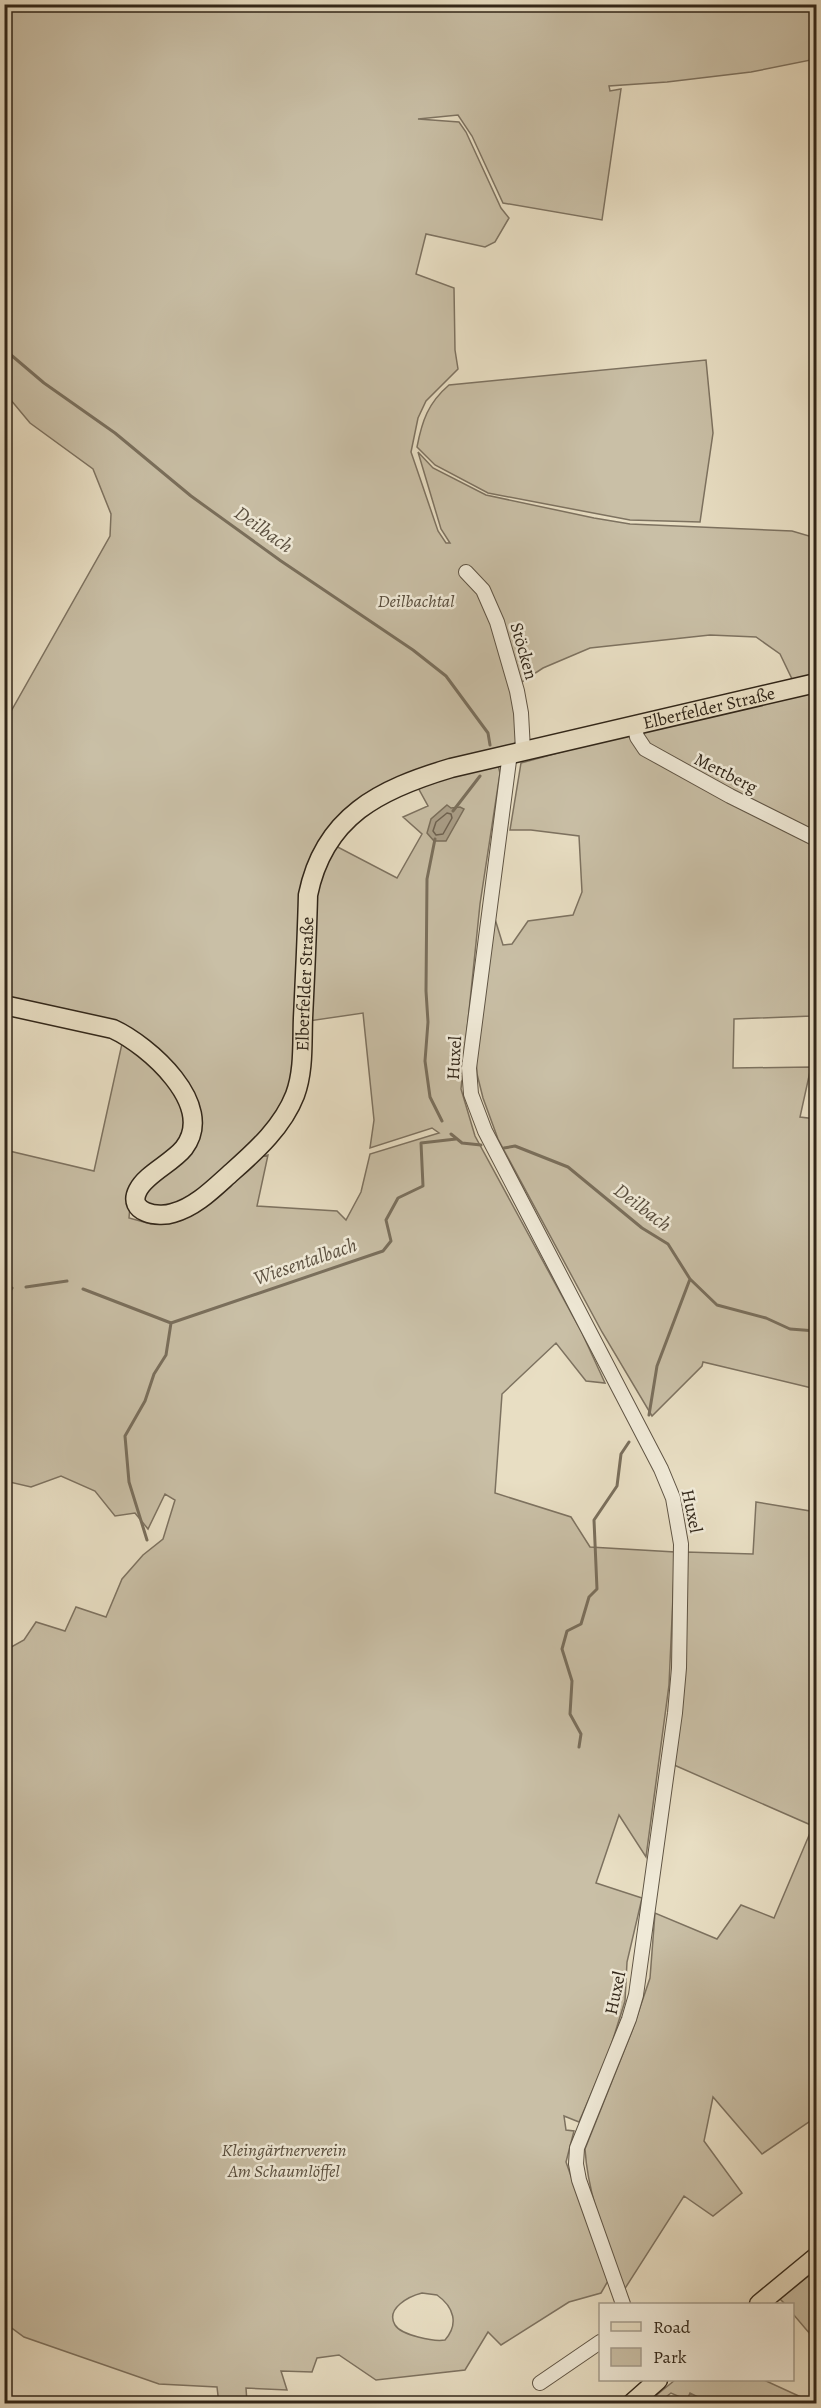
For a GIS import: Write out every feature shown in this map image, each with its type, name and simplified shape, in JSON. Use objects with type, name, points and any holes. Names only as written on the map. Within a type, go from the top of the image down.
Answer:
[{"type":"main road","name":"Elberfelder Straße","points":[[4,1005],[113,1029],[138,1042],[163,1065],[185,1097],[194,1124],[192,1135],[175,1158],[144,1182],[137,1191],[136,1200],[139,1208],[148,1214],[160,1216],[185,1209],[215,1187],[254,1152],[278,1126],[296,1094],[302,1060],[308,895],[313,872],[321,852],[339,827],[363,805],[392,788],[451,768],[516,751],[816,683]]},
{"type":"main road","points":[[760,2303],[816,2257]]},
{"type":"main road","points":[[631,2403],[654,2381]]},
{"type":"street","name":"Stöcken","points":[[466,572],[483,590],[489,601],[517,691],[521,713],[516,751]]},
{"type":"street","name":"Mettberg","points":[[634,724],[645,749],[711,786],[816,839]]},
{"type":"street","name":"Huxel","points":[[516,751],[469,1068],[471,1094],[485,1131],[661,1469],[673,1498],[681,1544],[679,1668],[676,1702],[636,1995],[629,2019],[577,2148],[576,2164],[579,2180],[623,2303]]},
{"type":"street","points":[[540,2383],[599,2343]]},
{"type":"green space","name":"Deilbachtal","points":[[4,5],[816,5],[816,59],[751,72],[609,86],[610,91],[621,89],[602,220],[503,203],[472,136],[458,115],[418,119],[459,122],[466,132],[501,208],[509,218],[495,242],[485,247],[426,234],[416,274],[454,288],[455,350],[458,369],[426,401],[418,418],[411,452],[438,531],[446,543],[450,543],[441,529],[418,452],[433,468],[486,495],[630,524],[792,531],[816,538],[816,677],[794,683],[780,654],[756,637],[710,635],[590,648],[543,668],[517,685],[522,704],[515,745],[417,773],[309,862],[291,1091],[254,1144],[184,1204],[167,1209],[145,1204],[144,1195],[197,1131],[155,1049],[5,1001],[5,711],[10,713],[110,536],[111,514],[93,469],[30,423],[5,393]]},
{"type":"green space","points":[[706,360],[713,433],[700,522],[630,520],[488,493],[435,465],[417,447],[427,413],[449,385]]},
{"type":"green space","points":[[816,688],[816,837],[647,748],[639,728]]},
{"type":"green space","points":[[634,732],[636,738],[816,841],[816,1012],[812,1016],[734,1019],[733,1068],[811,1067],[800,1117],[816,1119],[816,1389],[703,1362],[702,1366],[652,1416],[602,1332],[498,1139],[477,1074],[475,1046],[495,919],[503,945],[512,944],[528,921],[573,915],[582,892],[579,836],[531,830],[510,830],[521,763]]},
{"type":"green space","name":"Kleingärtnerverein Am Schaumlöffel","points":[[498,765],[500,773],[480,904],[461,1089],[475,1136],[582,1333],[605,1383],[586,1381],[556,1343],[502,1394],[495,1493],[571,1517],[590,1547],[675,1552],[669,1685],[646,1857],[619,1815],[596,1883],[642,1898],[627,1962],[625,2001],[609,2052],[579,2122],[564,2116],[566,2130],[574,2131],[566,2162],[608,2281],[601,2293],[569,2302],[501,2345],[488,2332],[465,2370],[376,2380],[339,2355],[317,2358],[312,2372],[281,2371],[287,2390],[246,2388],[247,2403],[219,2404],[217,2387],[159,2384],[24,2337],[5,2323],[5,1648],[6,1650],[24,1640],[36,1622],[65,1631],[76,1607],[106,1617],[122,1579],[143,1555],[163,1539],[175,1500],[165,1494],[148,1529],[135,1513],[115,1516],[95,1491],[61,1476],[31,1487],[5,1481],[5,1150],[94,1171],[123,1039],[159,1069],[188,1112],[186,1137],[130,1206],[129,1218],[151,1224],[163,1222],[256,1158],[268,1155],[257,1206],[337,1211],[346,1220],[361,1192],[370,1154],[439,1133],[432,1128],[370,1148],[374,1120],[363,1013],[309,1021],[314,878],[332,844],[397,878],[422,834],[403,817],[428,806],[416,784]],"holes":[[[422,2293],[437,2295],[451,2310],[453,2316],[452,2328],[445,2340],[418,2337],[398,2329],[393,2313],[400,2304]]]},
{"type":"green space","points":[[756,1502],[816,1512],[816,2117],[762,2154],[713,2097],[704,2141],[742,2193],[713,2216],[684,2196],[624,2290],[594,2203],[585,2149],[632,2031],[650,1978],[655,1913],[717,1939],[741,1905],[774,1918],[813,1826],[674,1765],[686,1552],[753,1554]]},
{"type":"green space","points":[[816,2267],[816,2341],[794,2315],[794,2303],[784,2303],[780,2299]]},
{"type":"green space","points":[[674,2381],[766,2381],[814,2403],[710,2403],[690,2393],[687,2400],[671,2393],[658,2403],[653,2398]]},
{"type":"water","points":[[447,805],[451,808],[464,809],[446,841],[434,841],[427,833],[431,819]]},
{"type":"waterway","name":"Deilbach","points":[[4,349],[44,383],[115,433],[191,496],[281,561],[413,650],[446,676],[488,733],[490,745]]},
{"type":"waterway","name":"Deilbach","points":[[453,811],[480,776]]},
{"type":"waterway","name":"Deilbach","points":[[435,839],[427,879],[428,1022],[425,1061],[430,1097],[442,1121]]},
{"type":"waterway","name":"Deilbach","points":[[451,1134],[462,1143],[481,1145]]},
{"type":"waterway","name":"Wiesentalbach","points":[[83,1289],[171,1323],[383,1251],[391,1241],[386,1220],[398,1198],[423,1186],[421,1143],[456,1139]]},
{"type":"waterway","name":"Deilbach","points":[[504,1148],[515,1146],[568,1167],[642,1228],[668,1244],[690,1279],[717,1305],[766,1318],[790,1329],[816,1331]]},
{"type":"waterway","points":[[649,1415],[657,1366],[690,1279]]},
{"type":"waterway","name":"Wiesentalbach","points":[[26,1287],[67,1281]]},
{"type":"waterway","name":"Wiesentalbach","points":[[4,1296],[7,1296],[12,1288]]},
{"type":"waterway","points":[[147,1540],[129,1482],[125,1436],[145,1401],[154,1374],[166,1355],[171,1323]]},
{"type":"waterway","points":[[579,1747],[581,1734],[570,1714],[572,1681],[562,1649],[567,1631],[581,1624],[589,1597],[597,1589],[594,1520],[617,1486],[621,1454],[629,1442]]}]
